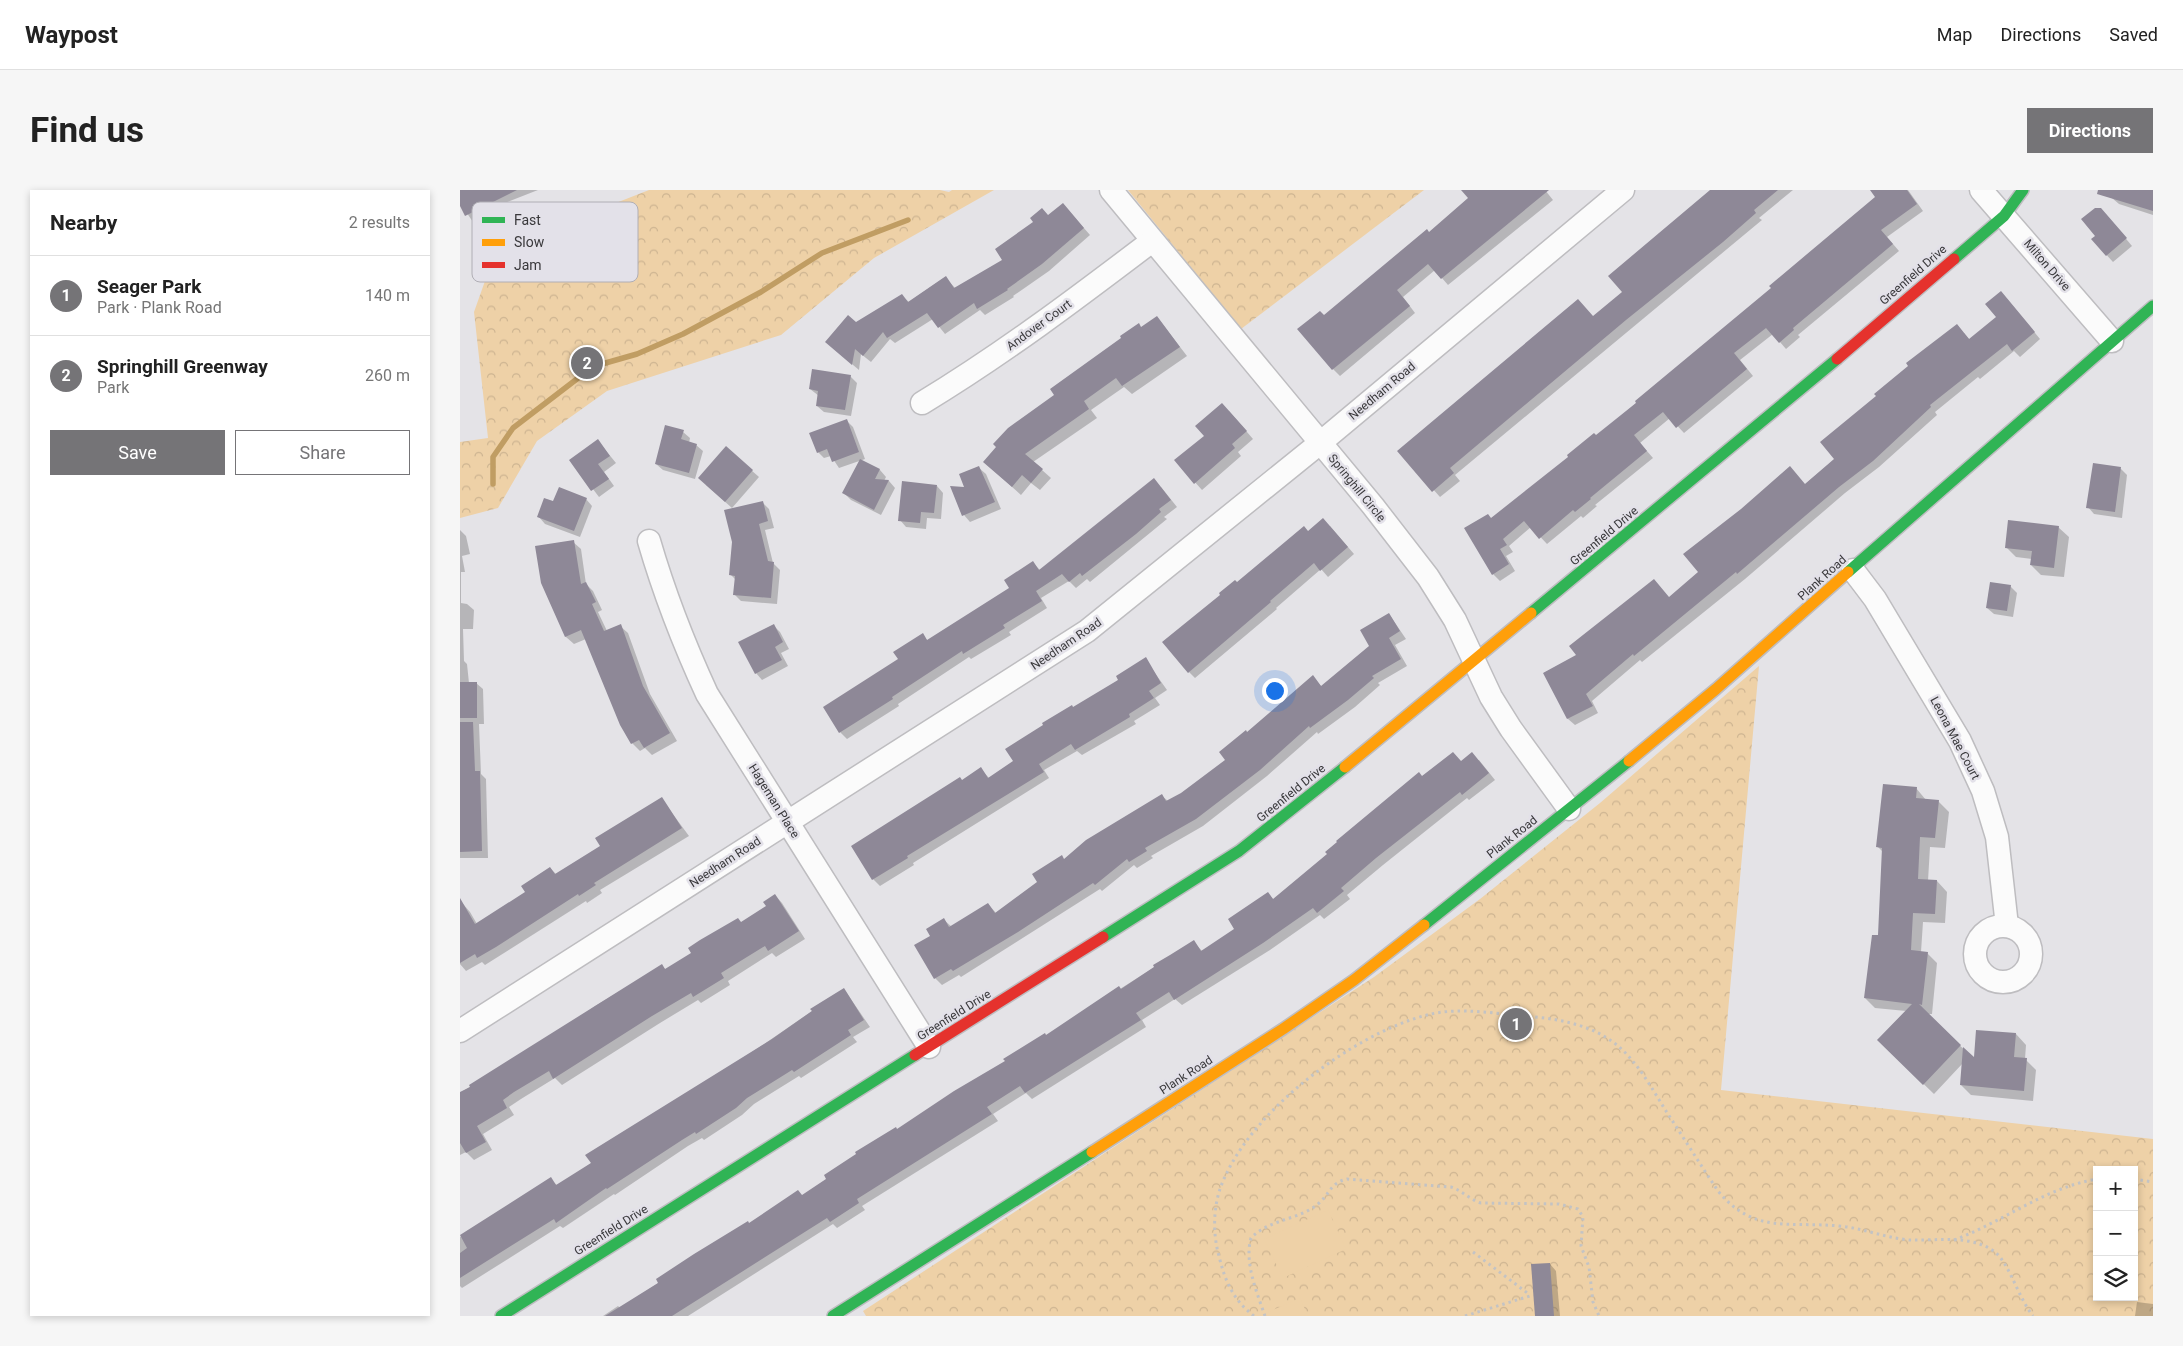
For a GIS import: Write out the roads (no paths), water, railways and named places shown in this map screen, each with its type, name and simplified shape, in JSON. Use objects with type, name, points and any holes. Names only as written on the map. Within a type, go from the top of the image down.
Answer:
[{"type":"street","name":"Springhill Circle","points":[[1111,190],[1428,577],[1454,620],[1491,697],[1510,729],[1569,809]]},
{"type":"street","name":"Needham Road","points":[[460,1031],[1087,631],[1320,443],[1623,190]]},
{"type":"street","name":"Milton Drive","points":[[1981,190],[2112,341]]},
{"type":"street","name":"Greenfield Drive","points":[[501,1316],[1239,851],[1293,810],[1768,418],[2004,216],[2023,190]]},
{"type":"street","name":"Andover Court","points":[[922,403],[977,370],[1041,325],[1152,241]]},
{"type":"street","name":"Plank Road","points":[[833,1316],[1013,1203],[1354,980],[1716,689],[2153,306]]},
{"type":"street","name":"Hageman Place","points":[[649,541],[665,597],[679,634],[707,694],[929,1047]]},
{"type":"street","name":"Leona Mae Court","points":[[1852,570],[1875,599],[1960,741],[1983,791],[1997,837],[2007,926]]},
{"type":"waterway","points":[[493,484],[493,457],[513,428],[586,372],[602,364],[637,354],[683,334],[761,292],[822,253],[908,220]]},
{"type":"place","name":"Springhill Greenway","points":[[587,363]]},
{"type":"place","name":"Seager Park","points":[[1516,1024]]}]
